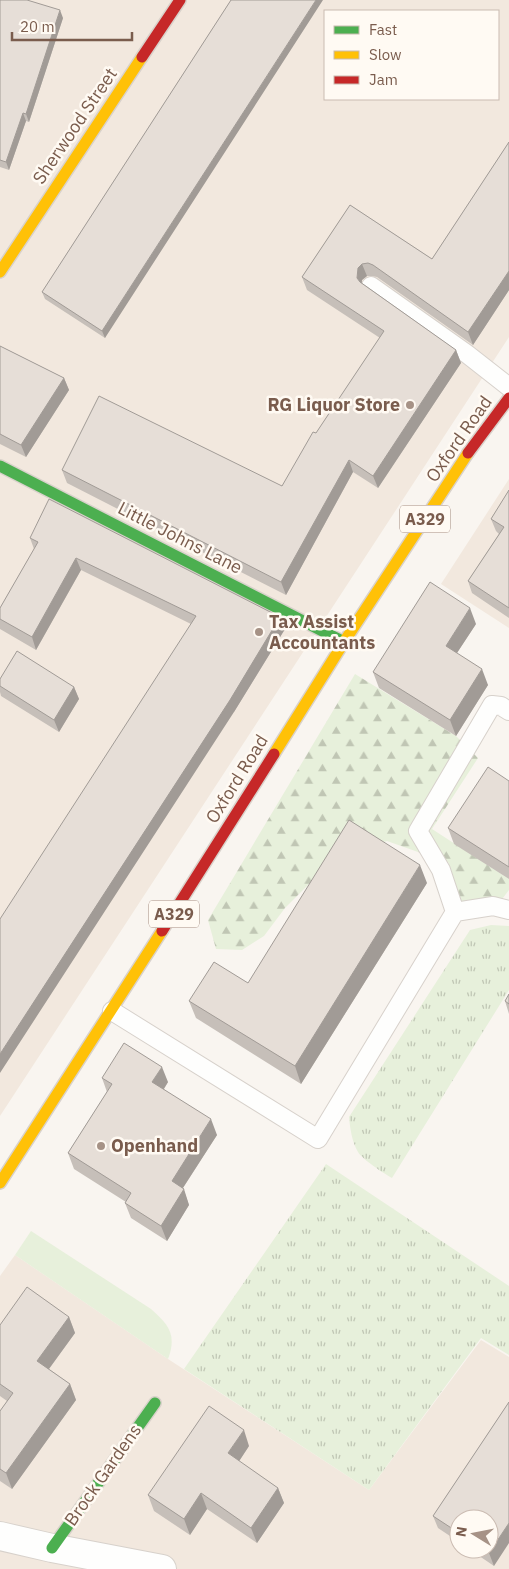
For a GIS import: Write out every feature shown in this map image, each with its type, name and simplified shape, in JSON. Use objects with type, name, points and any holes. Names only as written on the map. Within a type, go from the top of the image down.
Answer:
[{"type":"main road","name":"Sherwood Street","points":[[0,272],[180,0]]},
{"type":"main road","name":"Oxford Road","points":[[0,1183],[112,1011],[344,642],[474,445],[509,398]]},
{"type":"main road","name":"Little Johns Lane","points":[[0,466],[344,642]]},
{"type":"main road","name":"Brock Gardens","points":[[52,1548],[154,1403]]},
{"type":"street","name":"Brock Gardens","points":[[0,1536],[162,1569]]},
{"type":"lane","points":[[371,286],[467,354],[509,387]]},
{"type":"lane","points":[[112,1011],[318,1139],[455,912],[441,870],[418,831],[492,705],[501,706],[509,711]]},
{"type":"lane","points":[[455,912],[493,906],[509,910]]},
{"type":"shaded area","points":[[0,0],[509,0],[509,337],[0,1116]]},
{"type":"shaded area","points":[[509,479],[509,628],[441,584]]},
{"type":"shaded area","points":[[15,1255],[168,1359],[369,1490],[481,1340],[509,1357],[509,1569],[0,1569],[0,1276]]},
{"type":"green space","points":[[355,674],[456,736],[478,758],[432,829],[509,879],[509,890],[490,915],[445,908],[449,863],[387,841],[370,847],[355,838],[285,908],[264,936],[242,950],[216,949],[208,920]]},
{"type":"green space","points":[[491,925],[509,926],[509,990],[392,1178],[360,1155],[353,1139],[349,1117],[470,930]]},
{"type":"green space","points":[[326,1164],[509,1286],[509,1355],[481,1338],[369,1490],[184,1369]]},
{"type":"green space","points":[[31,1231],[151,1309],[163,1320],[170,1331],[172,1343],[168,1359],[15,1255]]},
{"type":"building","points":[[0,0],[27,0],[60,10],[26,114],[23,113],[6,162],[0,160]]},
{"type":"building","points":[[231,0],[316,0],[102,331],[42,292]]},
{"type":"building","points":[[509,142],[509,271],[468,332],[373,265],[368,263],[362,264],[358,268],[357,278],[360,282],[456,350],[373,476],[349,460],[281,582],[62,470],[99,396],[282,486],[313,432],[316,433],[384,331],[302,277],[350,205],[432,259]]},
{"type":"building","points":[[0,346],[64,378],[21,445],[0,434]]},
{"type":"building","points":[[509,490],[509,608],[468,581],[504,527],[491,519]]},
{"type":"building","points":[[49,499],[280,617],[230,700],[0,1054],[0,919],[196,616],[76,558],[32,637],[0,619],[0,608],[38,542],[30,538]]},
{"type":"building","points":[[430,582],[470,608],[446,646],[482,669],[450,720],[373,672]]},
{"type":"building","points":[[17,651],[74,687],[54,720],[0,686],[0,679]]},
{"type":"building","points":[[488,767],[509,781],[509,867],[448,828]]},
{"type":"building","points":[[349,820],[420,865],[295,1066],[189,1001],[214,962],[248,983]]},
{"type":"building","points":[[509,994],[509,1004],[505,1001]]},
{"type":"building","points":[[124,1043],[162,1067],[152,1082],[211,1119],[172,1181],[184,1189],[161,1226],[125,1203],[131,1193],[68,1153],[112,1084],[102,1078]]},
{"type":"building","points":[[27,1287],[69,1317],[37,1361],[70,1384],[6,1473],[0,1469],[0,1411],[13,1393],[0,1384],[0,1325]]},
{"type":"building","points":[[509,1402],[509,1523],[499,1538],[499,1509],[449,1509],[449,1526],[433,1516]]},
{"type":"building","points":[[209,1406],[244,1430],[228,1453],[278,1488],[251,1528],[201,1493],[184,1519],[148,1495]]},
{"type":"traffic: fast","points":[[0,466],[344,642]]},
{"type":"traffic: fast","points":[[52,1548],[155,1403]]},
{"type":"traffic: slow","points":[[0,272],[142,57]]},
{"type":"traffic: slow","points":[[274,754],[344,642],[468,453]]},
{"type":"traffic: slow","points":[[0,1183],[162,931]]},
{"type":"traffic: jam","points":[[142,57],[180,0]]},
{"type":"traffic: jam","points":[[468,453],[509,398]]},
{"type":"traffic: jam","points":[[162,931],[274,754]]},
{"type":"place","name":"RG Liquor Store","points":[[410,405]]},
{"type":"place","name":"Tax Assist Accountants","points":[[259,632]]},
{"type":"place","name":"Openhand","points":[[101,1146]]}]
